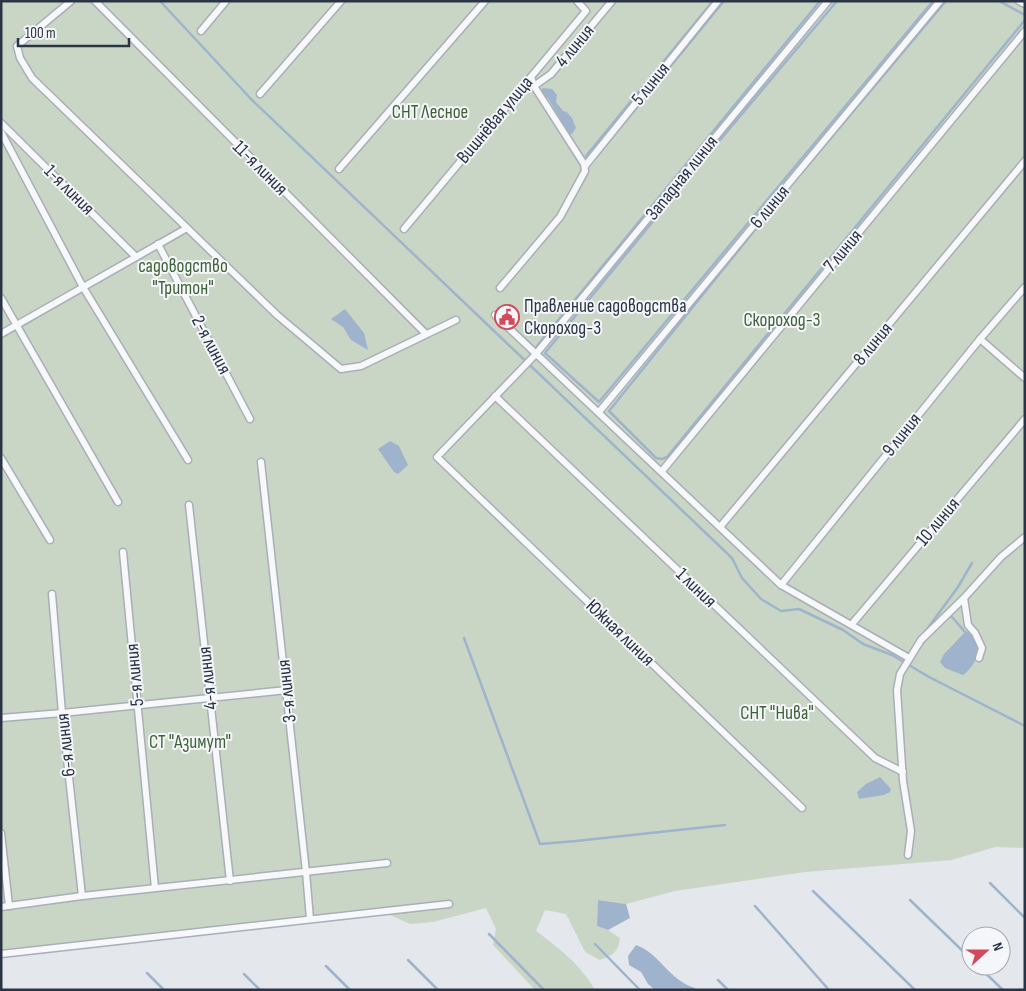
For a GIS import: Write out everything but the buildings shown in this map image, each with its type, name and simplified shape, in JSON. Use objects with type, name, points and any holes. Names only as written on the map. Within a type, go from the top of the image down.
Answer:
[{"type":"street","points":[[71,1],[16,46],[20,58],[32,78],[277,315],[341,369],[361,366],[456,320]]},
{"type":"street","name":"11-я линия","points":[[95,1],[426,334]]},
{"type":"street","points":[[200,31],[226,1]]},
{"type":"street","points":[[260,94],[341,1]]},
{"type":"street","points":[[339,169],[486,1]]},
{"type":"street","name":"Вишнёвая улица","points":[[404,229],[586,11],[577,1]]},
{"type":"street","name":"4 линия","points":[[534,86],[551,74],[612,1]]},
{"type":"street","name":"5 линия","points":[[500,288],[560,217],[585,171],[585,166],[718,1]]},
{"type":"street","name":"Западная линия","points":[[437,458],[536,355],[828,1]]},
{"type":"street","name":"6 линия","points":[[599,412],[940,1]]},
{"type":"street","points":[[1019,1],[1025,4]]},
{"type":"street","name":"7 линия","points":[[662,471],[1025,30]]},
{"type":"street","points":[[531,77],[534,86],[585,166]]},
{"type":"street","name":"1-я линия","points":[[1,124],[136,257]]},
{"type":"street","points":[[1,132],[83,287],[188,460]]},
{"type":"street","name":"8 линия","points":[[720,527],[1025,161]]},
{"type":"street","points":[[1,334],[187,228]]},
{"type":"street","name":"2-я линия","points":[[158,244],[250,419]]},
{"type":"street","name":"9 линия","points":[[781,585],[980,339],[1025,287]]},
{"type":"street","points":[[1,298],[118,502]]},
{"type":"street","points":[[495,315],[781,585],[852,624],[907,658]]},
{"type":"street","points":[[980,339],[1025,378]]},
{"type":"street","name":"1 линия","points":[[495,396],[875,758],[903,772]]},
{"type":"street","name":"10 линия","points":[[852,624],[1025,419]]},
{"type":"street","points":[[1,458],[50,540]]},
{"type":"street","name":"Южная линия","points":[[437,458],[802,808]]},
{"type":"street","name":"3-я линия","points":[[261,462],[287,690],[310,919]]},
{"type":"street","name":"4-я линия","points":[[190,505],[230,881]]},
{"type":"street","points":[[908,855],[911,831],[903,772],[897,690],[898,680],[907,658],[920,640],[964,598],[1001,557],[1025,537]]},
{"type":"street","name":"5-я линия","points":[[123,552],[155,888]]},
{"type":"street","name":"6-я линия","points":[[52,594],[62,713],[82,896]]},
{"type":"street","points":[[964,598],[968,625],[975,633],[982,648],[978,658]]},
{"type":"street","points":[[1,718],[287,690]]},
{"type":"street","points":[[1,834],[5,906],[387,862]]},
{"type":"street","points":[[1,954],[449,904]]},
{"type":"green space","points":[[1,1],[1025,1],[1025,848],[995,847],[952,860],[805,872],[675,891],[626,904],[598,900],[597,926],[608,930],[620,938],[614,953],[600,960],[585,952],[566,914],[545,910],[536,931],[576,964],[595,990],[535,990],[493,945],[496,929],[486,908],[433,922],[410,924],[381,911],[1,954]]},
{"type":"water","points":[[543,88],[552,89],[557,95],[556,102],[572,118],[576,128],[572,134],[569,134],[548,98],[543,95],[541,91]]},
{"type":"water","points":[[345,309],[364,333],[368,350],[351,340],[343,327],[331,319]]},
{"type":"water","points":[[390,441],[399,446],[408,465],[398,474],[394,472],[378,449]]},
{"type":"water","points":[[966,631],[973,634],[977,640],[978,651],[971,667],[963,675],[945,668],[940,662],[944,654]]},
{"type":"water","points":[[880,777],[891,789],[890,792],[884,795],[859,799],[857,792],[866,784]]},
{"type":"water","points":[[598,900],[626,904],[630,918],[608,930],[597,926]]},
{"type":"water","points":[[636,945],[651,954],[678,979],[695,988],[694,990],[655,990],[648,984],[641,972],[629,965],[628,956]]},
{"type":"waterway","points":[[160,1],[251,99],[732,558],[742,578],[761,599],[781,611],[799,609],[843,630],[863,644],[892,655],[929,677],[1025,726]]},
{"type":"waterway","points":[[586,156],[713,1]]},
{"type":"waterway","points":[[592,160],[724,1]]},
{"type":"waterway","points":[[537,346],[820,1]]},
{"type":"waterway","points":[[837,1],[545,353],[599,402],[933,1]]},
{"type":"waterway","points":[[946,1],[783,195],[609,411],[656,458],[662,459],[667,457],[1025,20]]},
{"type":"waterway","points":[[999,1],[1025,15]]},
{"type":"waterway","points":[[922,636],[958,587],[972,563]]},
{"type":"waterway","points":[[952,617],[965,632]]},
{"type":"waterway","points":[[464,638],[540,844],[725,825]]},
{"type":"waterway","points":[[990,883],[1025,918]]},
{"type":"waterway","points":[[813,891],[915,990]]},
{"type":"waterway","points":[[910,900],[961,949]]},
{"type":"waterway","points":[[755,906],[829,990]]},
{"type":"waterway","points":[[489,934],[544,990]]},
{"type":"waterway","points":[[595,944],[640,990]]},
{"type":"waterway","points":[[408,960],[438,990]]},
{"type":"waterway","points":[[326,966],[350,990]]},
{"type":"waterway","points":[[147,973],[164,990]]},
{"type":"waterway","points":[[244,974],[260,990]]},
{"type":"waterway","points":[[988,976],[1003,990]]},
{"type":"waterway","points":[[718,980],[728,990]]},
{"type":"place","name":"Правление садоводства Скороход-3","points":[[507,317]]},
{"type":"park label","name":"СНТ Лесное","points":[[430,112]]},
{"type":"park label","name":"садоводство \"Тритон\"","points":[[183,277]]},
{"type":"park label","name":"Скороход-3","points":[[782,320]]},
{"type":"park label","name":"СНТ \"Нива\"","points":[[777,713]]},
{"type":"park label","name":"СТ \"Азимут\"","points":[[190,742]]}]
